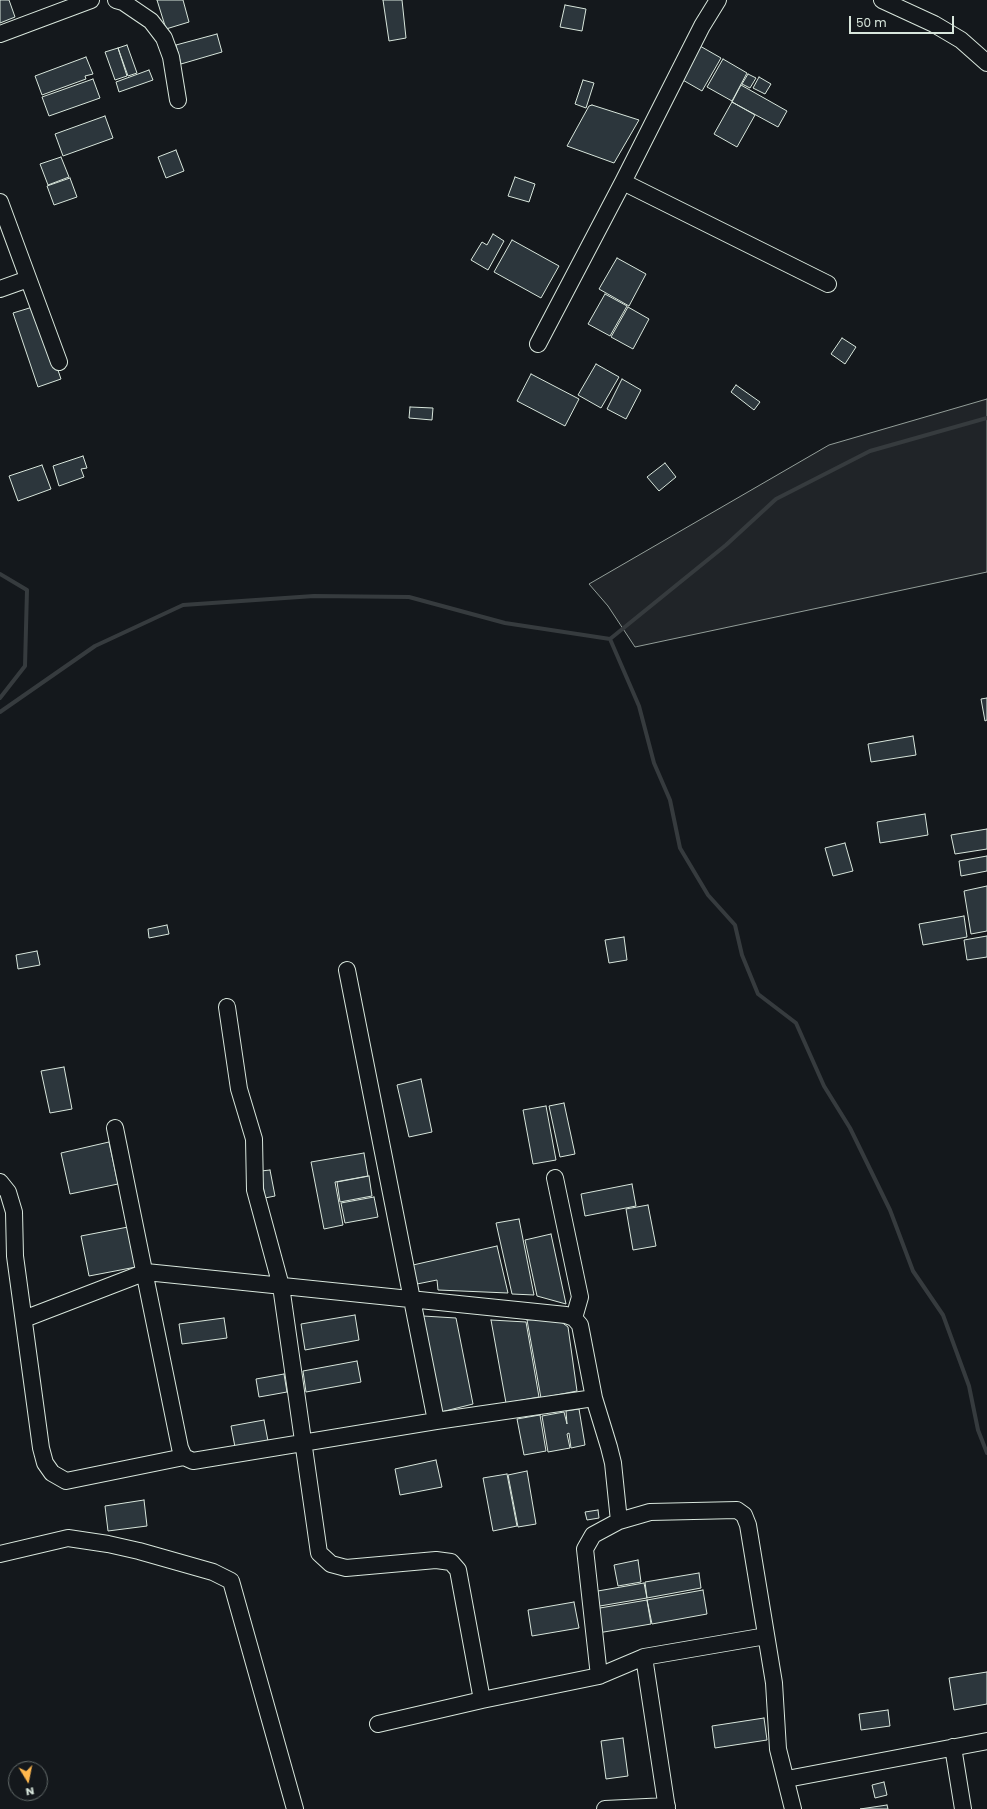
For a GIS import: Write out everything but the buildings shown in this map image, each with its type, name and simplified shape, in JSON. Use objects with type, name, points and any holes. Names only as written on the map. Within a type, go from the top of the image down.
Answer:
[{"type":"street","points":[[116,0],[123,2],[151,21],[164,38],[171,56],[178,100]]},
{"type":"street","points":[[538,344],[624,182],[702,26],[718,0]]},
{"type":"street","points":[[882,0],[934,24],[961,40],[987,63]]},
{"type":"street","points":[[0,34],[81,1]]},
{"type":"street","points":[[624,182],[828,284]]},
{"type":"street","points":[[0,202],[59,362]]},
{"type":"street","points":[[0,289],[28,279]]},
{"type":"street","points":[[347,970],[436,1420]]},
{"type":"street","points":[[227,1007],[239,1089],[254,1139],[255,1190],[281,1286],[319,1553],[331,1564],[346,1568],[436,1560],[450,1562],[458,1570],[482,1700]]},
{"type":"street","points":[[115,1128],[146,1272],[180,1448],[184,1457]]},
{"type":"street","points":[[555,1178],[580,1297],[574,1318]]},
{"type":"street","points":[[0,1182],[8,1192],[14,1212],[15,1256],[41,1448],[45,1463],[52,1473],[66,1481],[184,1457],[193,1461],[436,1420],[594,1398]]},
{"type":"street","points":[[24,1319],[146,1272],[566,1315],[574,1318],[580,1325],[594,1398],[613,1463],[619,1521]]},
{"type":"street","points":[[599,1676],[585,1549],[593,1535],[619,1521],[650,1512],[738,1510],[744,1515],[748,1525],[774,1683],[778,1749],[787,1779],[793,1809]]},
{"type":"street","points":[[0,1554],[68,1538],[108,1544],[139,1551],[213,1572],[231,1581],[295,1809]]},
{"type":"street","points":[[378,1724],[482,1700],[599,1676],[644,1657],[766,1636]]},
{"type":"street","points":[[605,1809],[667,1808],[644,1657]]},
{"type":"street","points":[[787,1779],[987,1741]]},
{"type":"street","points":[[953,1747],[963,1809]]},
{"type":"shaded area","points":[[987,399],[987,572],[635,647],[608,606],[589,584],[829,445]]},
{"type":"waterway","points":[[0,712],[95,646],[183,605],[314,596],[409,597],[505,623],[610,639],[726,545],[776,499],[870,451],[987,418]]},
{"type":"waterway","points":[[0,574],[27,590],[25,666],[0,698]]},
{"type":"waterway","points":[[610,639],[639,706],[654,763],[670,800],[680,848],[708,895],[735,925],[742,955],[758,994],[796,1023],[824,1086],[850,1128],[890,1210],[913,1271],[943,1315],[969,1386],[978,1430],[987,1453]]}]
